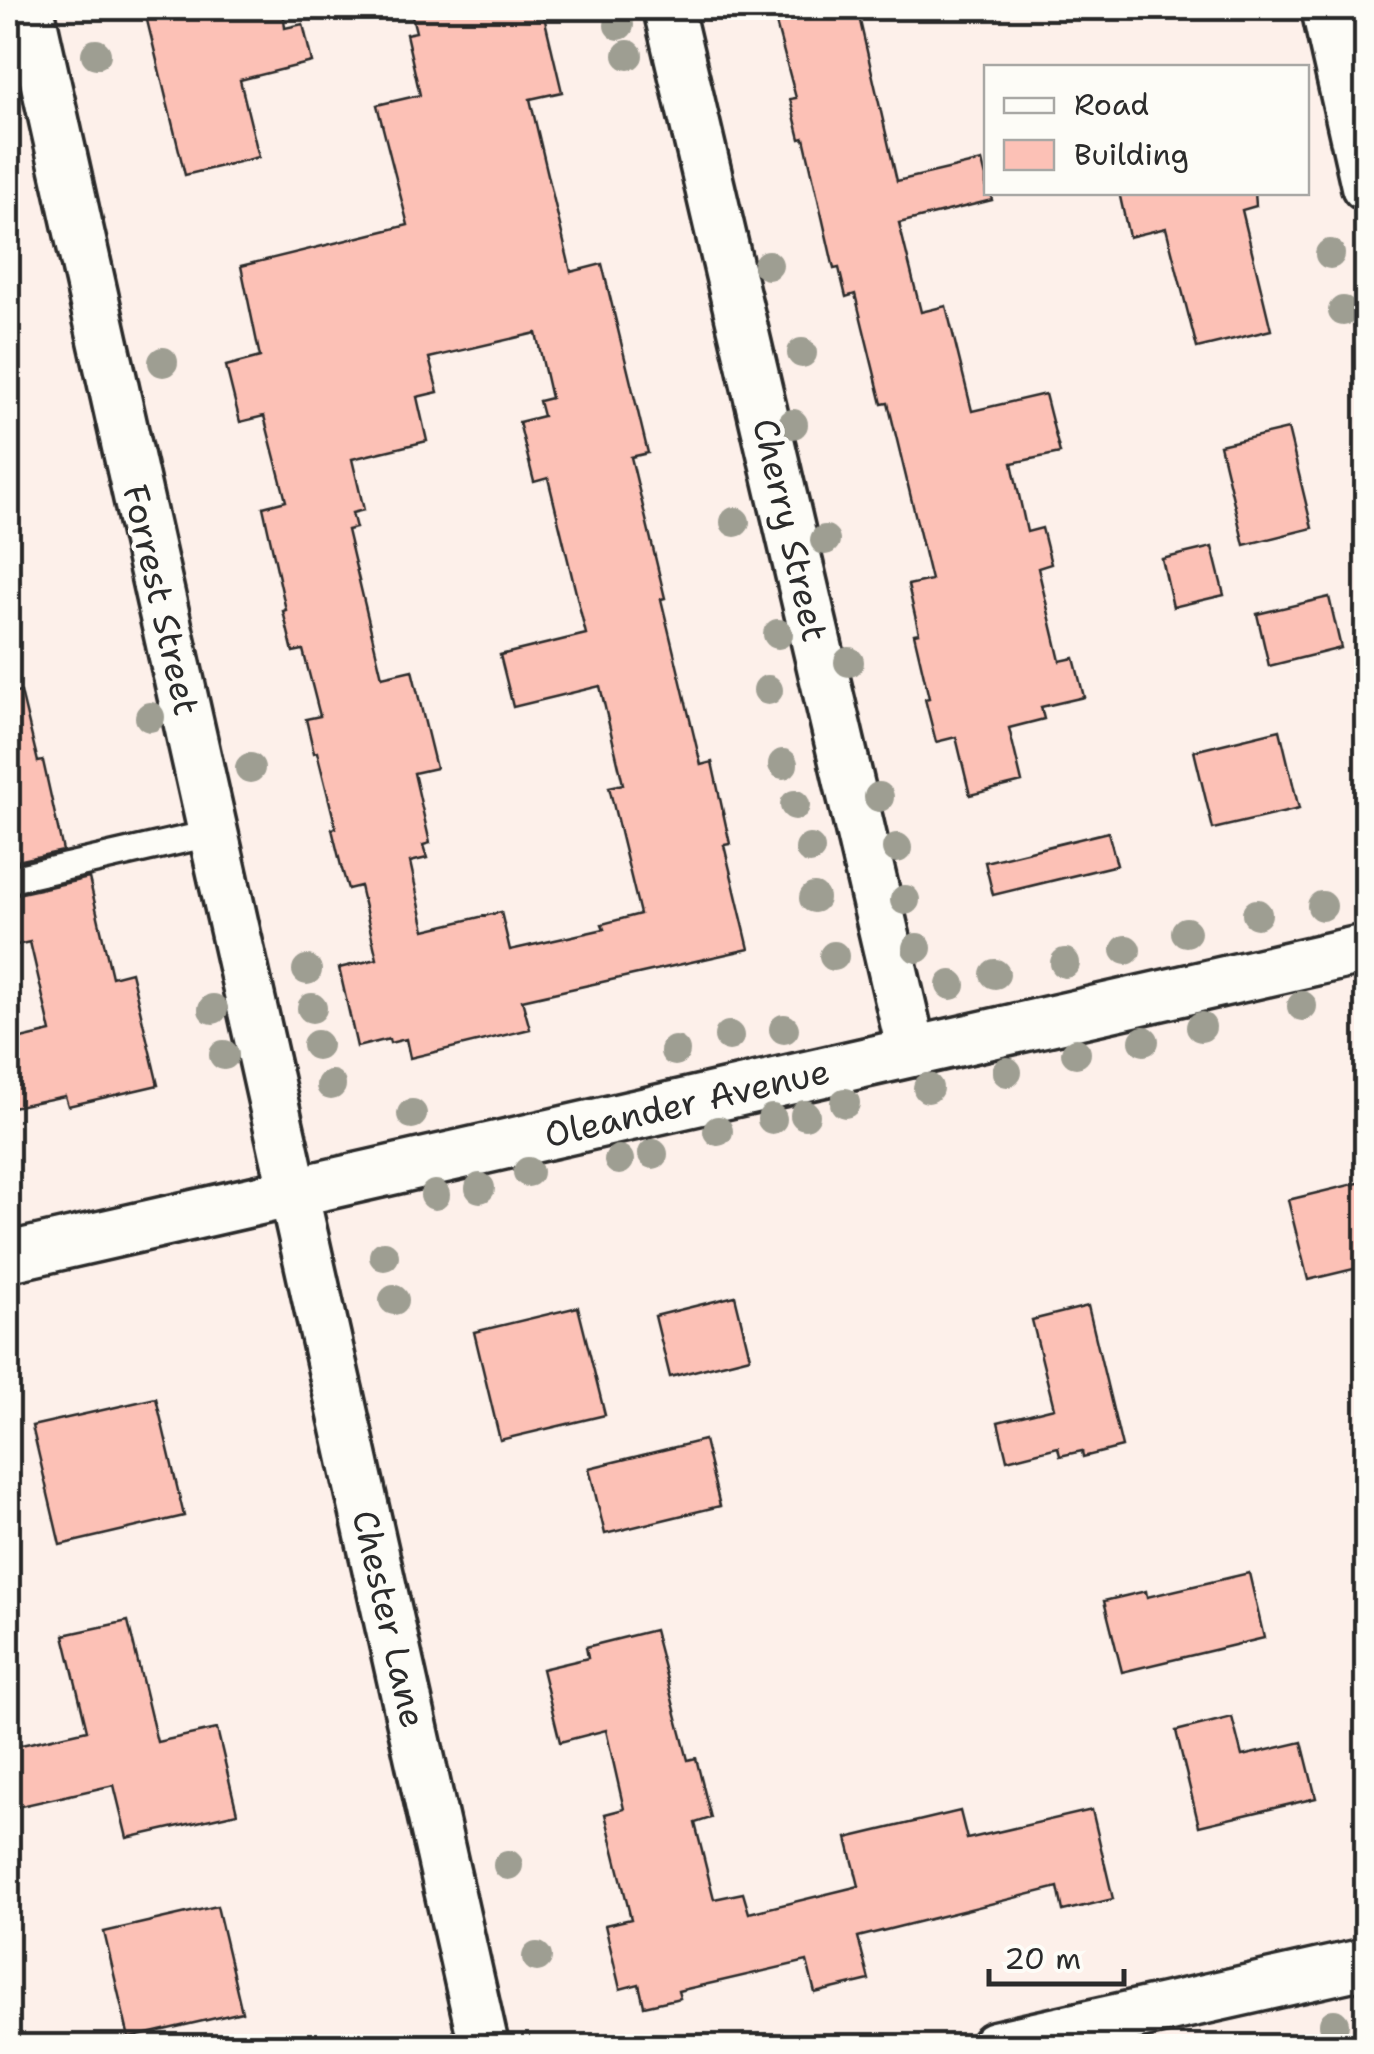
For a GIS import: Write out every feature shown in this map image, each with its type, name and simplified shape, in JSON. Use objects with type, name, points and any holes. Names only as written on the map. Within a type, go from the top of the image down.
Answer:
[{"type":"street","name":"Forrest Street","points":[[28,8],[294,1192]]},
{"type":"street","name":"Cherry Street","points":[[668,8],[912,1052]]},
{"type":"street","points":[[1326,8],[1366,186]]},
{"type":"street","name":"Oleander Avenue","points":[[8,1257],[1366,949]]},
{"type":"street","name":"Chester Lane","points":[[294,1192],[484,2046]]},
{"type":"street","points":[[995,2046],[1366,1962]]},
{"type":"lane","points":[[8,880],[213,833]]},
{"type":"building","points":[[144,8],[283,8],[285,28],[303,24],[312,62],[240,80],[259,157],[185,175]]},
{"type":"building","points":[[410,8],[542,8],[562,92],[530,99],[571,272],[602,264],[648,453],[631,457],[665,598],[661,599],[701,765],[712,762],[730,844],[724,845],[749,949],[522,1000],[530,1029],[410,1058],[406,1039],[357,1047],[339,968],[377,959],[360,886],[348,889],[341,866],[332,829],[336,828],[306,719],[320,716],[303,650],[293,652],[283,611],[286,610],[263,507],[286,501],[264,416],[240,422],[226,366],[260,357],[241,266],[408,225],[377,105],[420,95],[406,34],[416,32]],"holes":[[[536,333],[551,398],[539,401],[543,416],[519,422],[534,482],[548,478],[586,634],[500,655],[513,707],[600,686],[623,784],[609,787],[640,914],[602,924],[604,929],[510,950],[501,912],[425,930],[410,862],[427,858],[423,845],[430,843],[414,773],[436,768],[412,670],[382,677],[347,530],[356,528],[352,513],[364,510],[352,459],[427,441],[417,397],[438,392],[429,358]]]},
{"type":"building","points":[[772,8],[857,8],[897,181],[982,161],[984,195],[991,195],[992,200],[899,223],[921,312],[946,306],[972,411],[1045,394],[1060,453],[1012,463],[1027,532],[1042,528],[1051,564],[1038,568],[1060,661],[1074,658],[1084,697],[1041,707],[1044,719],[1009,728],[1022,782],[970,795],[956,737],[936,742],[925,699],[929,698],[914,634],[919,633],[908,585],[931,580],[888,403],[882,404],[855,294],[846,297],[839,268],[834,269],[804,138],[800,139],[790,99],[796,98]]},
{"type":"building","points":[[1120,195],[1255,195],[1256,206],[1242,210],[1271,330],[1197,348],[1166,228],[1129,237]]},
{"type":"building","points":[[1288,429],[1312,528],[1244,545],[1220,445]]},
{"type":"building","points":[[1212,547],[1224,595],[1173,607],[1162,559]]},
{"type":"building","points":[[1329,597],[1341,648],[1269,666],[1257,614]]},
{"type":"building","points":[[21,692],[38,762],[43,761],[63,851],[8,863],[8,694]]},
{"type":"building","points":[[1280,730],[1299,809],[1213,829],[1194,751]]},
{"type":"building","points":[[1108,832],[1117,865],[993,895],[985,862]]},
{"type":"building","points":[[89,878],[112,977],[131,972],[158,1085],[68,1106],[65,1096],[8,1108],[8,1042],[51,1032],[30,942],[8,947],[8,896]]},
{"type":"building","points":[[1366,1181],[1366,1266],[1308,1280],[1288,1200]]},
{"type":"building","points":[[735,1296],[750,1357],[670,1377],[655,1316]]},
{"type":"building","points":[[1088,1306],[1122,1447],[1083,1457],[1082,1451],[1060,1456],[1058,1447],[1007,1460],[998,1422],[1054,1408],[1032,1320]]},
{"type":"building","points":[[578,1307],[605,1415],[500,1440],[474,1332]]},
{"type":"building","points":[[156,1398],[184,1516],[60,1545],[32,1426]]},
{"type":"building","points":[[704,1440],[720,1506],[605,1534],[589,1468]]},
{"type":"building","points":[[1249,1573],[1264,1638],[1122,1672],[1104,1601],[1146,1591],[1147,1597]]},
{"type":"building","points":[[128,1621],[157,1742],[217,1729],[237,1813],[127,1838],[114,1785],[8,1809],[8,1748],[87,1730],[64,1635]]},
{"type":"building","points":[[654,1630],[688,1760],[696,1758],[711,1818],[695,1823],[714,1899],[743,1893],[749,1913],[859,1886],[847,1838],[960,1811],[967,1839],[1092,1810],[1113,1899],[1063,1911],[1058,1887],[858,1937],[869,1980],[815,1993],[807,1961],[678,1991],[680,1998],[644,2006],[639,1984],[620,1989],[605,1925],[631,1919],[605,1814],[624,1809],[606,1730],[560,1742],[542,1669],[588,1658],[586,1647]]},
{"type":"building","points":[[1232,1717],[1242,1756],[1302,1742],[1316,1798],[1199,1826],[1176,1731]]},
{"type":"building","points":[[217,1906],[242,2012],[129,2038],[104,1932]]}]
